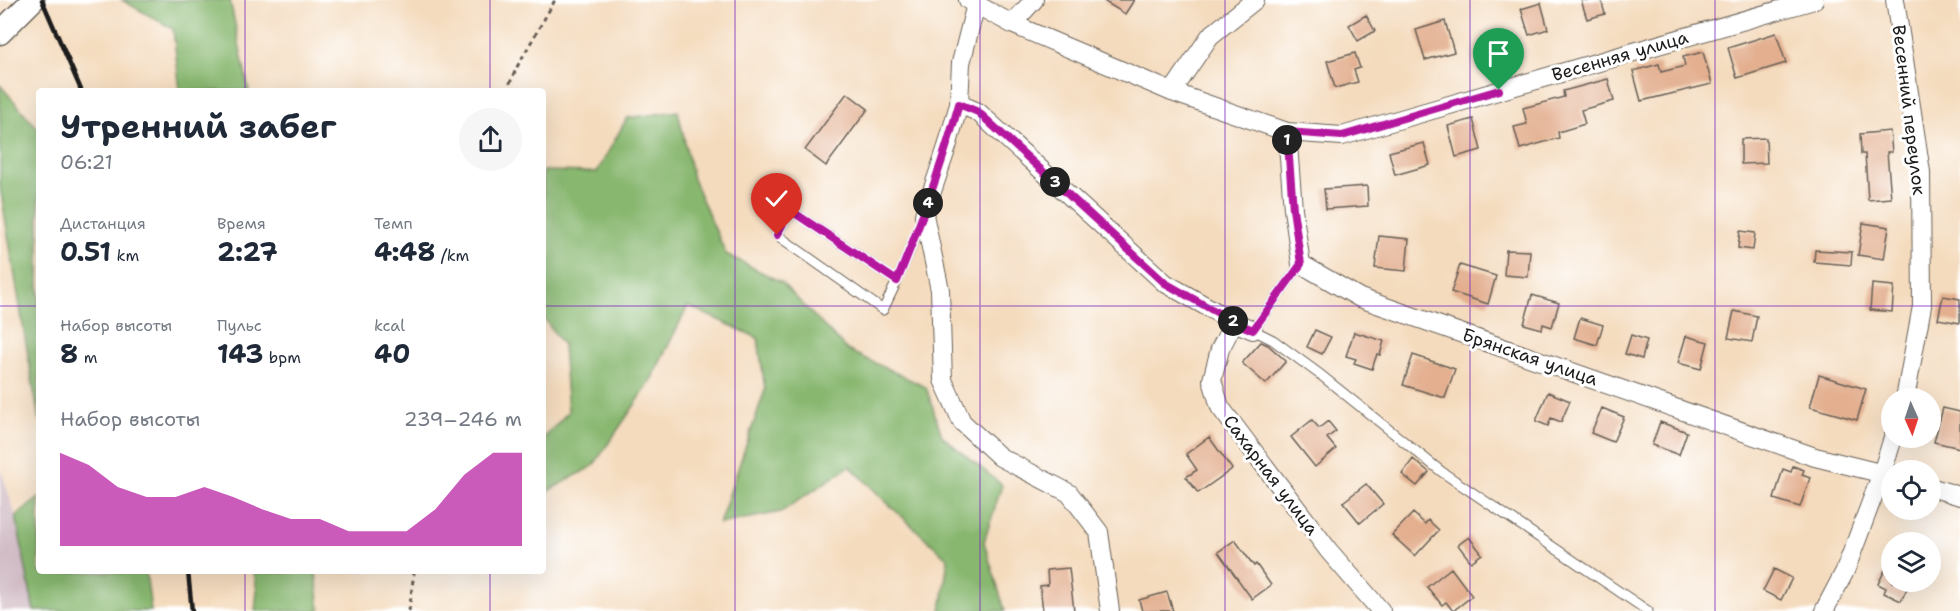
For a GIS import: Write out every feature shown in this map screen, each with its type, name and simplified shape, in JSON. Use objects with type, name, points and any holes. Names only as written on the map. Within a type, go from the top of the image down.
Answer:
[{"type":"street","points":[[0,33],[33,0]]},
{"type":"street","points":[[1012,24],[1034,0]]},
{"type":"street","points":[[1172,92],[1210,36],[1255,0]]},
{"type":"street","name":"Весенняя улица","points":[[972,2],[1012,24],[1172,92],[1287,132],[1342,136],[1814,0]]},
{"type":"street","name":"Весенний переулок","points":[[1895,0],[1921,172],[1922,306],[1907,388]]},
{"type":"street","points":[[972,2],[961,63],[959,104],[924,215],[940,290],[943,380],[962,422],[1000,457],[1069,493],[1099,532],[1110,611]]},
{"type":"street","points":[[959,104],[978,112],[1165,283],[1234,322],[1253,330]]},
{"type":"street","points":[[1287,132],[1293,209],[1301,264]]},
{"type":"street","name":"Брянская улица","points":[[1301,264],[1360,298],[1815,457],[1881,473]]},
{"type":"street","name":"Сахарная улица","points":[[1234,322],[1220,349],[1212,380],[1220,407],[1329,551],[1381,611]]},
{"type":"street","points":[[1824,611],[1845,571],[1881,488]]},
{"type":"street","points":[[1941,490],[1960,496]]},
{"type":"lane","points":[[897,281],[790,210],[777,235],[884,310],[897,281],[924,215]]},
{"type":"lane","points":[[1301,264],[1253,330],[1273,340],[1322,376],[1442,472],[1648,611]]},
{"type":"path","points":[[508,88],[555,0]]},
{"type":"path","points":[[409,611],[414,574]]},
{"type":"shaded area","points":[[0,467],[16,516],[34,611],[0,611]]},
{"type":"green space","points":[[122,0],[230,0],[248,88],[180,88],[173,29]]},
{"type":"green space","points":[[0,85],[36,127],[36,403],[0,187]]},
{"type":"green space","points":[[678,111],[693,179],[726,254],[781,282],[847,350],[926,387],[942,436],[1002,485],[984,542],[1005,611],[941,611],[948,559],[850,466],[781,512],[719,524],[765,390],[758,338],[688,306],[649,384],[593,466],[546,492],[546,436],[568,412],[563,345],[546,321],[546,171],[597,172],[627,118]]},
{"type":"green space","points":[[36,500],[36,574],[146,574],[151,611],[34,611],[16,516]]},
{"type":"green space","points":[[254,574],[316,574],[320,611],[255,611],[257,591]]},
{"type":"building","points":[[1102,0],[1134,0],[1125,14]]},
{"type":"building","points":[[1581,0],[1601,0],[1605,14],[1587,19]]},
{"type":"building","points":[[1541,3],[1548,29],[1529,35],[1521,9]]},
{"type":"building","points":[[1366,15],[1375,31],[1358,41],[1349,25]]},
{"type":"building","points":[[1445,21],[1454,52],[1425,60],[1416,30]]},
{"type":"building","points":[[1776,33],[1786,63],[1737,78],[1728,48]]},
{"type":"building","points":[[1703,52],[1712,84],[1641,101],[1633,71],[1659,64],[1661,72],[1685,66],[1683,57]]},
{"type":"building","points":[[1355,53],[1360,68],[1354,70],[1358,82],[1335,88],[1327,61]]},
{"type":"building","points":[[1608,79],[1614,101],[1581,110],[1585,124],[1558,132],[1559,138],[1520,149],[1514,127],[1527,124],[1523,108],[1564,97],[1563,91]]},
{"type":"building","points":[[847,93],[868,109],[826,166],[805,150]]},
{"type":"building","points":[[1473,119],[1481,150],[1456,157],[1448,126]]},
{"type":"building","points":[[1890,131],[1892,152],[1887,152],[1891,198],[1868,200],[1865,154],[1861,154],[1860,134]]},
{"type":"building","points":[[1766,138],[1767,163],[1741,164],[1741,139]]},
{"type":"building","points":[[1424,143],[1430,165],[1395,175],[1389,152]]},
{"type":"building","points":[[1367,186],[1368,206],[1326,209],[1324,189]]},
{"type":"building","points":[[1863,223],[1889,227],[1884,259],[1858,255]]},
{"type":"building","points":[[1740,231],[1755,233],[1753,250],[1738,248]]},
{"type":"building","points":[[1379,236],[1409,239],[1406,271],[1375,268]]},
{"type":"building","points":[[1506,250],[1530,251],[1528,277],[1504,275]]},
{"type":"building","points":[[1815,250],[1852,252],[1851,265],[1814,262]]},
{"type":"building","points":[[1460,265],[1496,276],[1488,304],[1451,292]]},
{"type":"building","points":[[1872,284],[1894,286],[1892,312],[1870,310]]},
{"type":"building","points":[[1532,295],[1559,303],[1552,327],[1543,324],[1542,329],[1524,324]]},
{"type":"building","points":[[1943,296],[1960,299],[1960,323],[1938,319]]},
{"type":"building","points":[[1734,311],[1757,316],[1752,342],[1728,338]]},
{"type":"building","points":[[1580,318],[1603,325],[1597,345],[1574,338]]},
{"type":"building","points":[[1315,330],[1331,337],[1322,354],[1307,347]]},
{"type":"building","points":[[1354,332],[1384,341],[1380,355],[1377,354],[1372,369],[1354,363],[1356,359],[1346,356]]},
{"type":"building","points":[[1631,335],[1647,340],[1642,359],[1625,354]]},
{"type":"building","points":[[1686,336],[1708,342],[1701,369],[1678,363]]},
{"type":"building","points":[[1261,342],[1268,345],[1286,361],[1266,384],[1242,363]]},
{"type":"building","points":[[1413,355],[1455,369],[1445,398],[1403,385]]},
{"type":"building","points":[[1819,375],[1866,389],[1857,420],[1810,407]]},
{"type":"building","points":[[1548,392],[1570,401],[1561,422],[1551,418],[1548,426],[1536,421]]},
{"type":"building","points":[[1602,408],[1624,417],[1613,442],[1591,433]]},
{"type":"building","points":[[1943,408],[1960,412],[1960,448],[1941,444]]},
{"type":"building","points":[[1312,420],[1319,428],[1328,421],[1336,431],[1327,438],[1336,449],[1315,467],[1291,437]]},
{"type":"building","points":[[1660,422],[1687,432],[1679,455],[1652,445]]},
{"type":"building","points":[[1209,437],[1232,469],[1198,493],[1186,477],[1197,470],[1186,454]]},
{"type":"building","points":[[1413,459],[1429,472],[1417,486],[1402,474]]},
{"type":"building","points":[[1793,466],[1804,470],[1802,475],[1810,478],[1800,507],[1774,499],[1783,469],[1791,472]]},
{"type":"building","points":[[1366,484],[1383,504],[1360,523],[1343,502]]},
{"type":"building","points":[[1413,513],[1425,524],[1428,520],[1439,530],[1415,556],[1392,535]]},
{"type":"building","points":[[1469,537],[1482,554],[1471,562],[1458,545]]},
{"type":"building","points":[[1235,540],[1271,585],[1252,599],[1218,552]]},
{"type":"building","points":[[1069,568],[1074,611],[1043,611],[1040,586],[1048,585],[1047,570]]},
{"type":"building","points":[[1451,568],[1472,596],[1453,611],[1446,602],[1442,605],[1427,587]]},
{"type":"building","points":[[1774,569],[1792,578],[1781,600],[1763,591]]},
{"type":"building","points":[[1167,592],[1173,611],[1142,611],[1139,600]]},
{"type":"building","points":[[1884,592],[1905,592],[1901,601]]},
{"type":"railway","points":[[42,0],[80,88]]},
{"type":"railway","points":[[188,574],[192,611]]},
{"type":"route","points":[[777,235],[790,210],[897,281],[924,215],[959,104],[978,112],[1165,283],[1234,322],[1253,330],[1301,264],[1293,209],[1287,132],[1342,136],[1499,90]]}]
